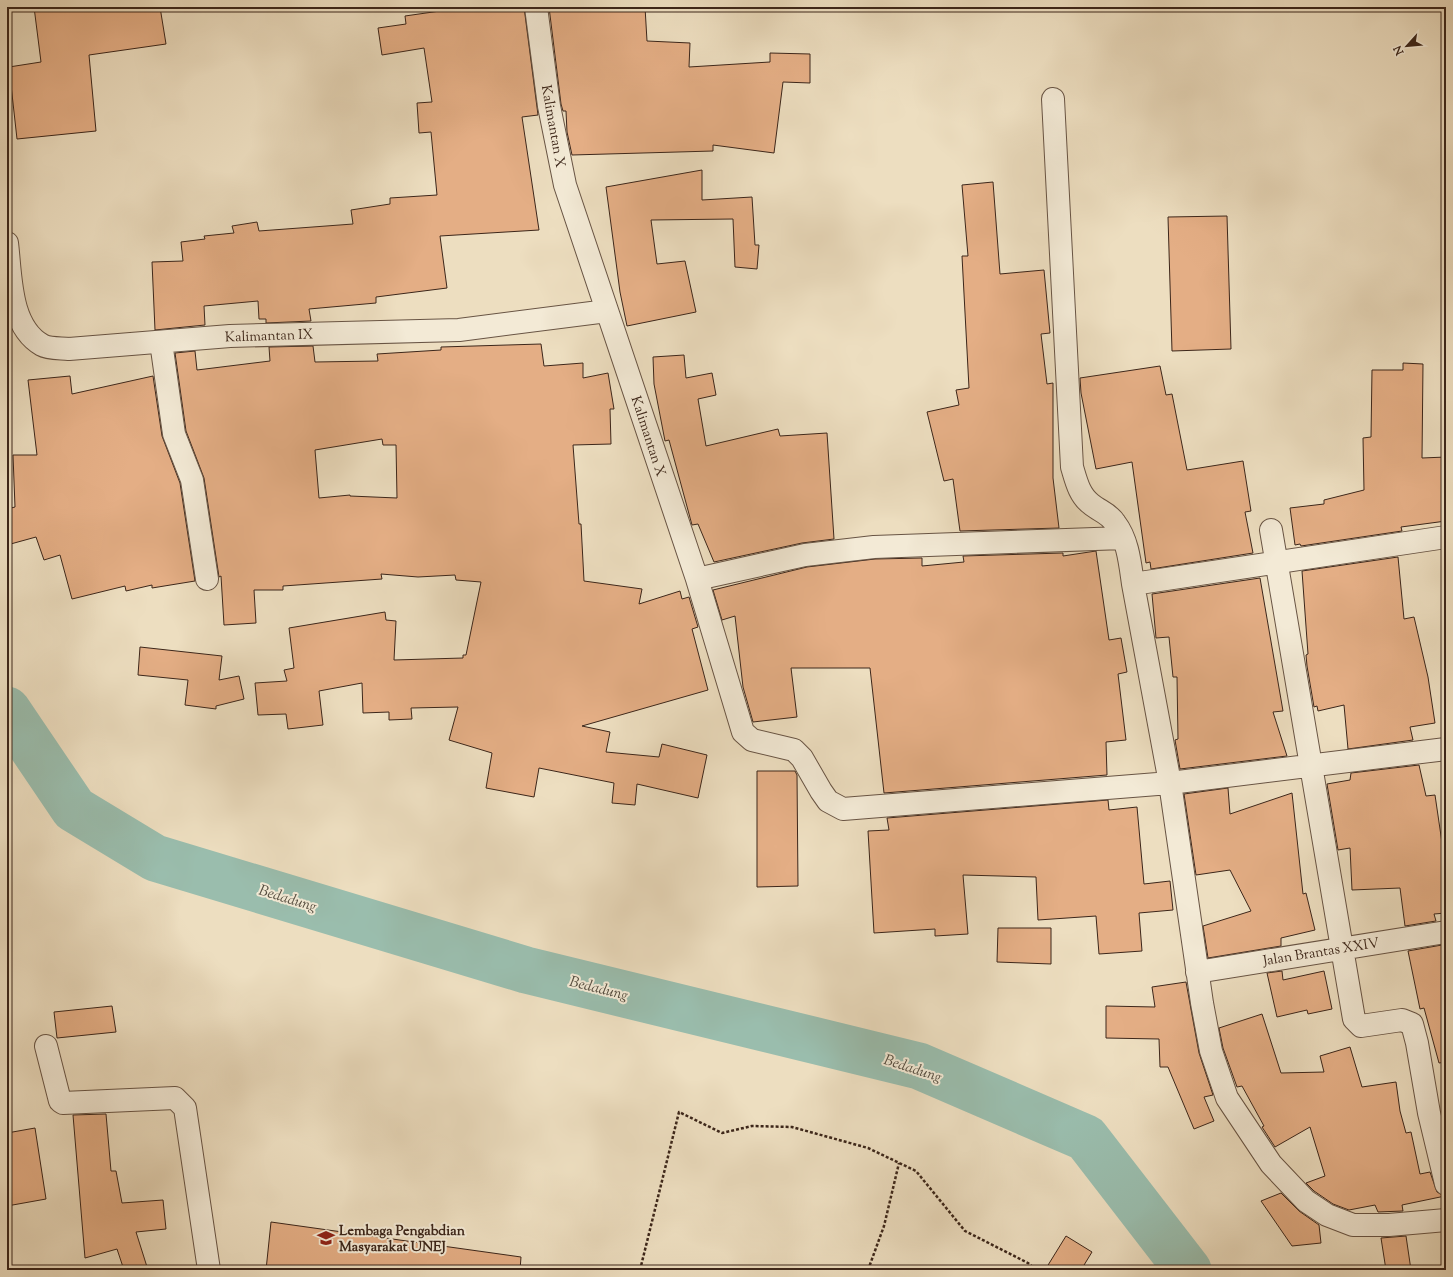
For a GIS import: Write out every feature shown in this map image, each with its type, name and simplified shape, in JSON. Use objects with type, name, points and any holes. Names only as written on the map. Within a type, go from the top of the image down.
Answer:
[{"type":"street","name":"Kalimantan X","points":[[536,7],[549,106],[565,185],[697,579],[743,732],[752,740],[794,750],[802,758],[828,801],[843,809],[1170,783]]},
{"type":"street","points":[[1053,99],[1072,467],[1081,494],[1091,505],[1110,516],[1116,523],[1129,557],[1132,584],[1170,783],[1197,972],[1211,1051],[1227,1098],[1270,1164],[1306,1201],[1327,1215],[1353,1225],[1389,1225],[1446,1220]]},
{"type":"street","name":"Kalimantan IX","points":[[7,243],[14,297],[18,313],[25,327],[35,340],[43,346],[69,349],[230,336],[459,330],[607,311]]},
{"type":"street","points":[[161,342],[174,434],[192,480],[207,579]]},
{"type":"street","points":[[1271,530],[1354,1019],[1356,1023],[1361,1026],[1402,1020],[1412,1024],[1417,1043],[1429,1113],[1446,1184]]},
{"type":"street","points":[[697,579],[805,556],[874,547],[1123,538]]},
{"type":"street","points":[[1132,584],[1277,562],[1445,541]]},
{"type":"street","points":[[1170,783],[1446,749]]},
{"type":"street","name":"Jalan Brantas XXIV","points":[[1197,972],[1446,932]]},
{"type":"street","points":[[46,1046],[58,1098],[63,1103],[175,1098],[185,1108],[209,1270]]},
{"type":"path","points":[[640,1270],[679,1112],[722,1133],[752,1126],[792,1127],[868,1148],[916,1171],[965,1231],[1028,1263],[1036,1270]]},
{"type":"path","points":[[868,1270],[884,1226],[899,1163]]},
{"type":"building","points":[[34,7],[160,7],[166,44],[89,55],[96,131],[17,139],[9,67],[41,62]]},
{"type":"building","points":[[468,7],[524,7],[538,115],[522,117],[539,230],[440,236],[447,288],[376,297],[376,303],[309,309],[311,321],[266,323],[266,319],[259,319],[258,301],[204,306],[205,325],[155,330],[152,262],[183,261],[181,242],[205,239],[204,236],[234,233],[232,226],[257,222],[259,231],[353,224],[351,210],[390,204],[390,198],[437,195],[431,132],[419,133],[417,103],[432,102],[424,48],[382,55],[378,28],[406,24],[405,16]]},
{"type":"building","points":[[549,7],[645,7],[647,41],[690,43],[689,67],[770,62],[770,53],[810,54],[810,83],[783,82],[774,153],[713,145],[713,151],[572,155],[567,132],[566,111],[563,111],[561,104]]},
{"type":"building","points":[[702,170],[702,200],[752,197],[755,245],[759,245],[757,269],[735,267],[733,219],[651,220],[657,264],[685,261],[696,312],[627,326],[620,292],[606,187]]},
{"type":"building","points":[[993,182],[1000,274],[1044,270],[1050,333],[1041,334],[1047,384],[1053,383],[1053,478],[1059,528],[960,531],[953,479],[944,481],[927,412],[959,405],[956,390],[969,388],[962,256],[968,256],[962,185]]},
{"type":"building","points":[[1227,216],[1231,349],[1172,351],[1168,217]]},
{"type":"building","points":[[541,344],[544,366],[583,363],[583,378],[608,373],[614,409],[610,409],[611,444],[573,445],[579,524],[581,524],[584,581],[642,589],[639,604],[680,591],[682,599],[689,597],[698,627],[692,629],[708,690],[582,726],[610,732],[606,752],[659,757],[662,744],[707,755],[698,798],[637,784],[635,805],[612,803],[614,783],[539,768],[534,797],[486,788],[492,753],[449,740],[458,707],[411,708],[412,719],[389,720],[389,712],[363,713],[362,683],[319,691],[323,725],[288,729],[286,714],[258,715],[255,683],[287,681],[284,670],[294,668],[289,628],[385,612],[386,620],[396,621],[394,660],[463,658],[463,655],[466,655],[481,582],[456,580],[455,575],[418,577],[381,574],[382,579],[283,586],[283,590],[254,590],[256,623],[224,625],[221,576],[219,577],[204,478],[186,431],[175,353],[195,351],[197,370],[270,361],[269,347],[313,346],[315,362],[378,361],[377,354],[441,350],[441,347]],"holes":[[[382,439],[383,445],[396,445],[397,498],[350,495],[319,498],[315,450]]]},
{"type":"building","points":[[684,355],[686,378],[712,373],[716,395],[698,399],[706,446],[778,429],[780,436],[827,433],[834,539],[802,543],[714,562],[698,524],[692,525],[669,440],[665,441],[654,384],[653,357]]},
{"type":"building","points":[[1403,363],[1423,364],[1422,458],[1446,457],[1446,521],[1401,527],[1402,531],[1301,546],[1300,544],[1295,545],[1290,508],[1324,504],[1324,500],[1364,490],[1363,438],[1371,437],[1372,370],[1403,370]]},
{"type":"building","points":[[1160,366],[1166,395],[1172,394],[1187,470],[1243,461],[1251,511],[1245,512],[1253,553],[1151,569],[1150,562],[1146,563],[1132,462],[1096,469],[1081,393],[1080,378]]},
{"type":"building","points":[[70,376],[72,394],[153,376],[162,436],[180,483],[195,581],[152,588],[152,585],[126,591],[125,586],[72,599],[60,555],[44,560],[36,537],[7,545],[7,509],[15,507],[13,455],[37,455],[28,380]]},
{"type":"building","points":[[1096,551],[1109,640],[1121,638],[1127,672],[1118,674],[1126,740],[1106,742],[1107,775],[884,793],[870,668],[791,668],[797,717],[753,722],[743,687],[735,616],[722,620],[713,590],[807,567],[875,559],[922,558],[922,566],[964,562],[963,556],[1063,553],[1063,556]]},
{"type":"building","points":[[1398,557],[1404,619],[1414,617],[1428,677],[1435,723],[1410,727],[1413,740],[1348,749],[1344,705],[1318,711],[1317,706],[1314,707],[1306,655],[1308,654],[1302,571]]},
{"type":"building","points":[[1260,578],[1283,711],[1273,712],[1287,756],[1180,769],[1175,740],[1178,739],[1177,677],[1173,677],[1169,637],[1156,638],[1152,594]]},
{"type":"building","points":[[140,647],[222,656],[219,680],[239,676],[244,699],[216,706],[216,709],[185,705],[188,680],[138,675]]},
{"type":"building","points":[[1419,765],[1426,796],[1435,795],[1446,870],[1446,913],[1434,914],[1436,921],[1405,926],[1400,888],[1352,890],[1350,848],[1338,850],[1327,784],[1350,780],[1351,773]]},
{"type":"building","points":[[757,771],[795,771],[797,775],[798,886],[757,887]]},
{"type":"building","points":[[1228,788],[1230,814],[1292,793],[1303,894],[1306,893],[1315,930],[1281,938],[1281,946],[1208,958],[1203,926],[1251,911],[1230,870],[1196,875],[1184,794]]},
{"type":"building","points":[[1108,800],[1109,810],[1137,807],[1144,884],[1170,881],[1173,910],[1139,913],[1142,951],[1099,954],[1096,916],[1038,920],[1036,877],[963,875],[968,934],[935,936],[935,929],[874,933],[868,831],[889,830],[887,818]]},
{"type":"building","points":[[998,928],[1051,928],[1051,964],[997,962]]},
{"type":"building","points":[[1442,945],[1446,963],[1446,1062],[1439,1063],[1424,1008],[1420,1009],[1408,951]]},
{"type":"building","points":[[1282,971],[1283,980],[1324,971],[1332,1009],[1308,1014],[1307,1010],[1277,1017],[1267,973]]},
{"type":"building","points":[[1186,982],[1199,1053],[1213,1095],[1204,1097],[1214,1121],[1194,1129],[1168,1067],[1160,1067],[1159,1039],[1106,1038],[1106,1006],[1155,1007],[1152,987]]},
{"type":"building","points":[[112,1006],[116,1032],[57,1038],[54,1012]]},
{"type":"building","points":[[1262,1014],[1281,1073],[1324,1072],[1320,1056],[1350,1047],[1362,1087],[1396,1082],[1400,1111],[1406,1133],[1411,1132],[1420,1174],[1430,1172],[1437,1192],[1445,1196],[1402,1205],[1403,1211],[1378,1212],[1375,1205],[1349,1210],[1333,1204],[1314,1191],[1306,1183],[1325,1176],[1310,1127],[1275,1147],[1262,1127],[1264,1126],[1242,1086],[1237,1087],[1223,1048],[1219,1028]]},
{"type":"building","points":[[106,1114],[111,1171],[116,1171],[122,1203],[163,1200],[166,1229],[136,1232],[148,1270],[124,1270],[117,1249],[85,1258],[73,1115]]},
{"type":"building","points":[[35,1128],[46,1199],[7,1206],[7,1133]]},
{"type":"building","points":[[1281,1193],[1299,1211],[1319,1225],[1321,1243],[1292,1246],[1261,1201]]},
{"type":"building","name":"Lembaga Pengabdian Masyarakat UNEJ","points":[[271,1222],[521,1257],[520,1270],[266,1270]]},
{"type":"building","points":[[1066,1236],[1092,1252],[1081,1270],[1045,1270]]},
{"type":"building","points":[[1406,1236],[1411,1270],[1386,1270],[1381,1238]]},
{"type":"waterway","name":"Bedadung","points":[[7,710],[74,809],[155,858],[526,970],[919,1066],[1086,1138],[1188,1270]]},
{"type":"place","name":"Lembaga Pengabdian Masyarakat UNEJ","points":[[326,1238]]}]
